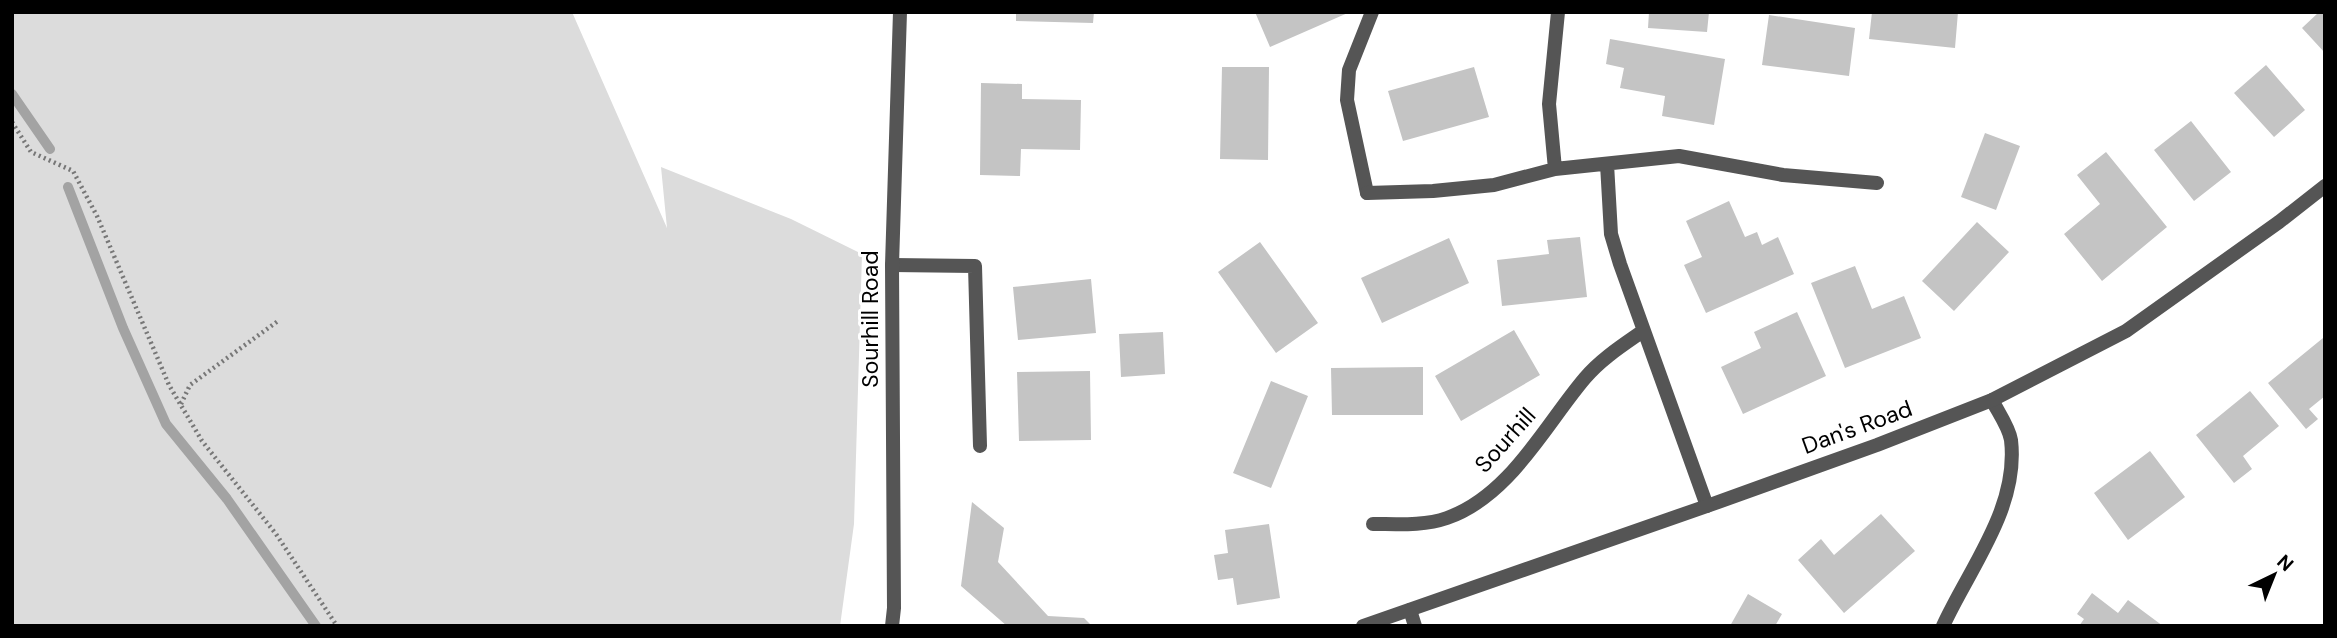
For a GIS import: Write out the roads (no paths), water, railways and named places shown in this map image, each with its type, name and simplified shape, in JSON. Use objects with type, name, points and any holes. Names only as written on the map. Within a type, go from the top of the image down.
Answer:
[{"type":"street","name":"Sourhill Road","points":[[892,626],[892,265],[900,12]]},
{"type":"street","points":[[1372,12],[1349,70],[1347,100],[1367,193],[1433,191],[1494,185],[1555,169],[1679,156],[1783,175],[1877,183]]},
{"type":"street","points":[[1555,169],[1549,104],[1558,12]]},
{"type":"street","points":[[1607,164],[1611,234],[1643,331],[1707,506]]},
{"type":"street","name":"Dan's Road","points":[[1363,626],[1877,445],[1992,400],[2126,331],[2325,186]]},
{"type":"street","points":[[892,265],[975,267],[980,446]]},
{"type":"street","name":"Sourhill","points":[[1373,524],[1412,524],[1447,518],[1483,498],[1539,440],[1584,378],[1604,359],[1643,331]]},
{"type":"street","points":[[1943,626],[1984,547],[2005,498],[2011,437],[1992,400]]},
{"type":"street","points":[[1410,610],[1415,626]]},
{"type":"waterway","points":[[12,94],[50,149]]},
{"type":"waterway","points":[[68,187],[123,328],[166,424],[227,499],[316,626]]}]
